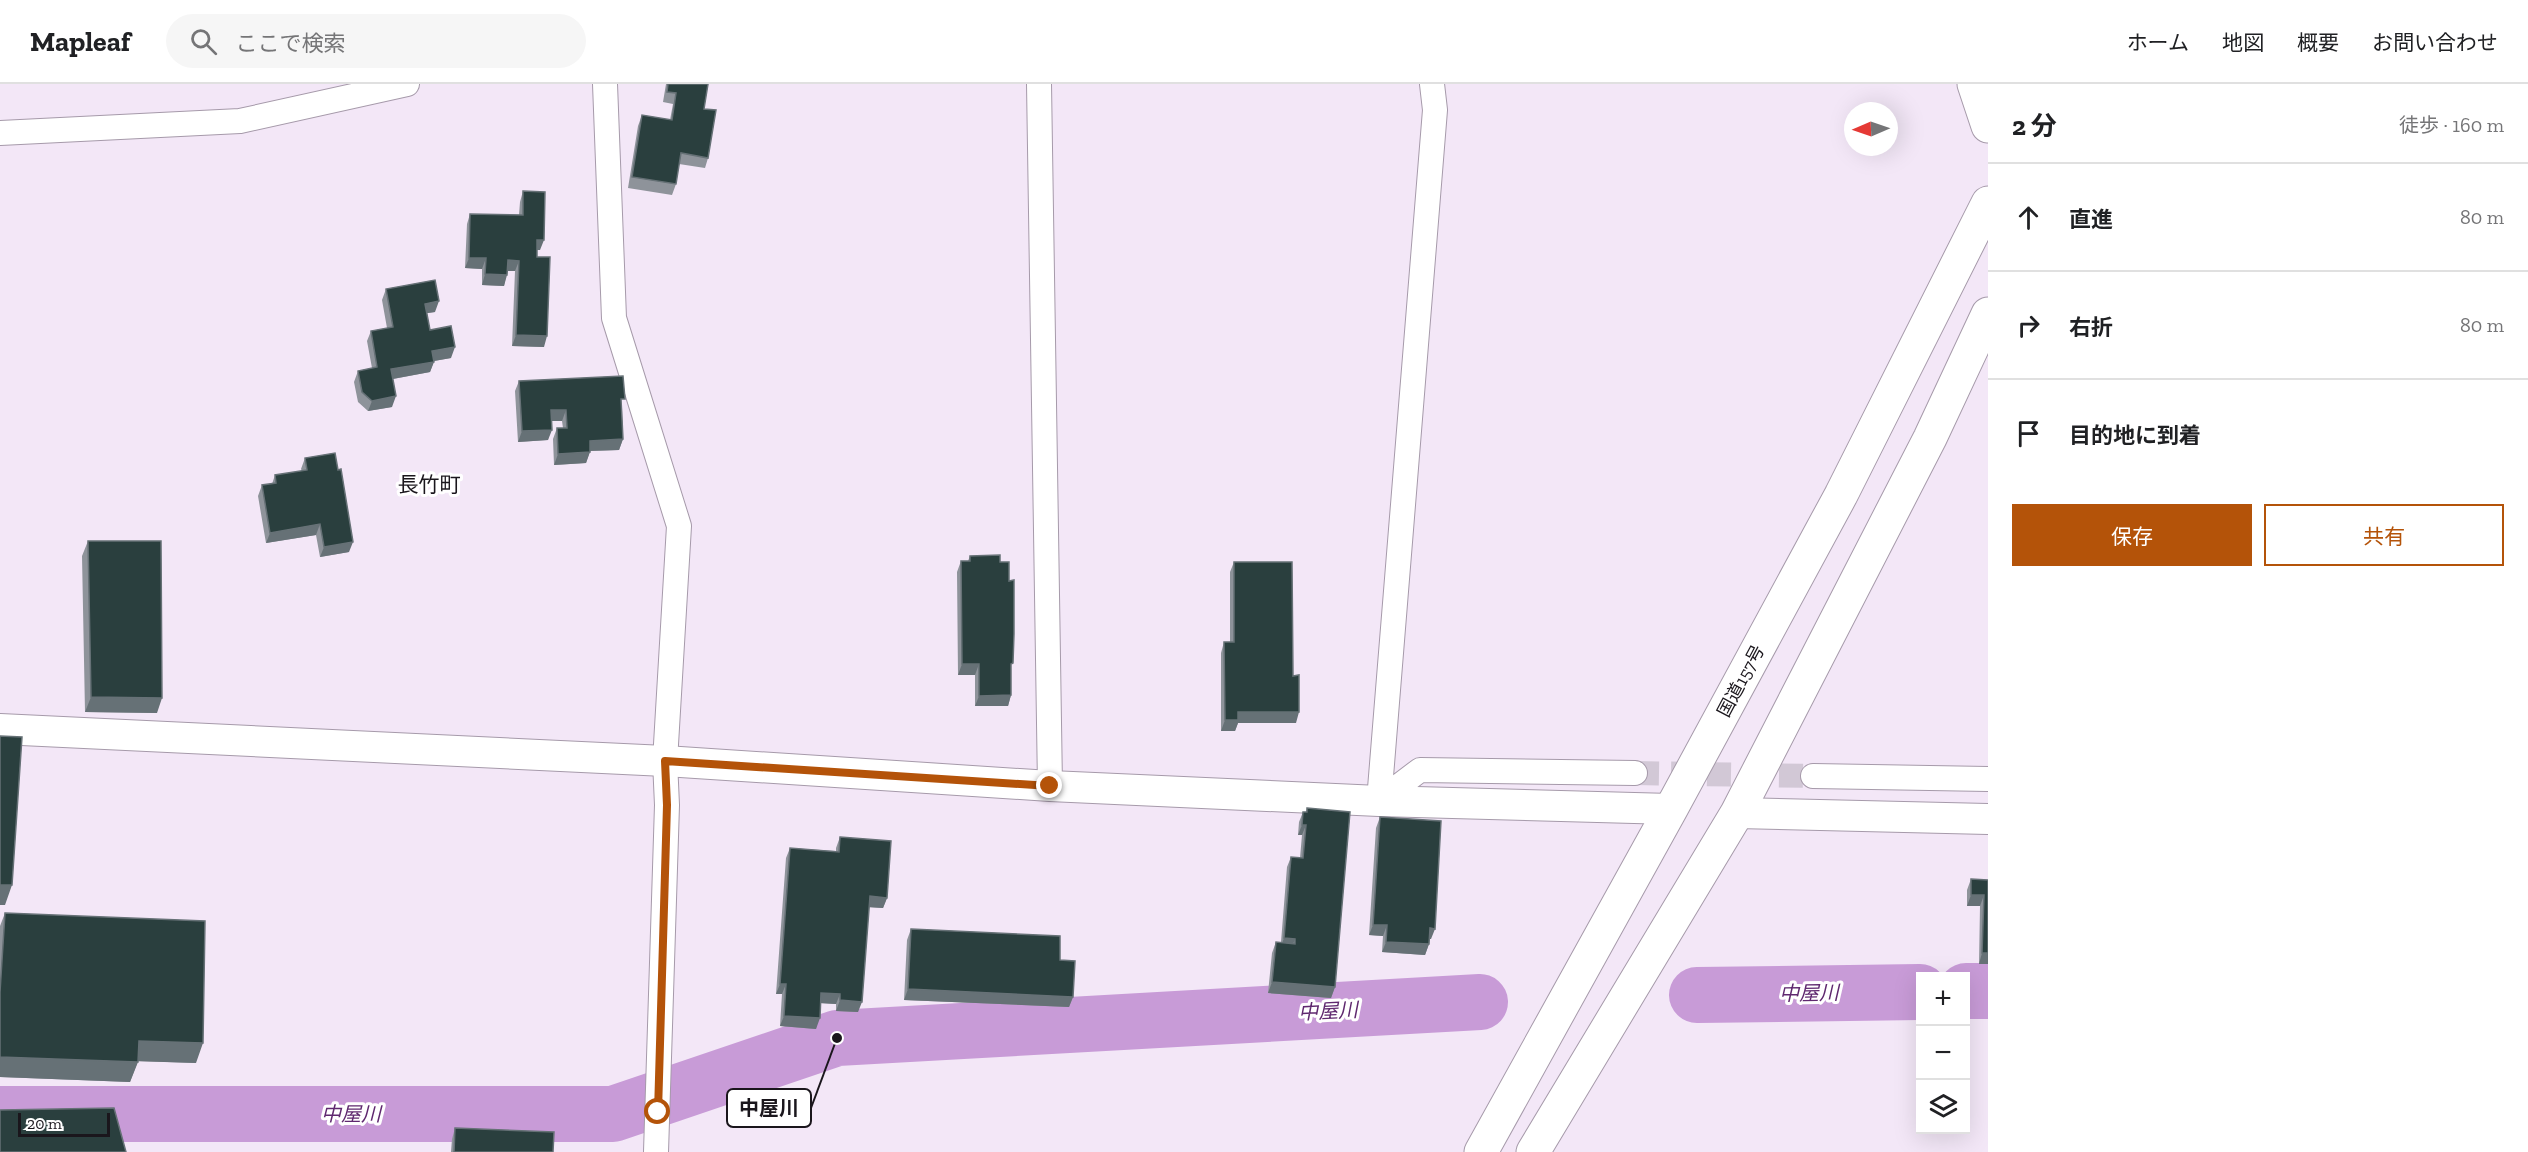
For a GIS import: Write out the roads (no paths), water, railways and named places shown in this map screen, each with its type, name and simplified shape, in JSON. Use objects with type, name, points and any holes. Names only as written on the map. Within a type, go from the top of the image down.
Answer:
[{"type":"main road","points":[[1974,84],[1988,126]]},
{"type":"main road","name":"国道157号","points":[[1480,1152],[1671,809],[1841,495],[1988,203]]},
{"type":"main road","points":[[1533,1152],[1737,813],[1930,438],[1988,314]]},
{"type":"street","points":[[0,133],[240,121],[407,84]]},
{"type":"street","points":[[605,84],[614,318],[679,526],[665,761],[667,805],[656,1152]]},
{"type":"street","points":[[1039,84],[1050,786]]},
{"type":"street","points":[[1379,801],[1435,110],[1432,84]]},
{"type":"street","points":[[0,729],[665,761],[1050,786],[1379,801],[1671,809]]},
{"type":"street","points":[[1379,801],[1420,770],[1635,773]]},
{"type":"street","points":[[1813,776],[1988,778]]},
{"type":"street","points":[[1737,813],[1988,819]]},
{"type":"waterway","name":"中屋川","points":[[1970,991],[1988,991]]},
{"type":"waterway","name":"中屋川","points":[[1697,995],[1916,992]]},
{"type":"waterway","name":"中屋川","points":[[0,1114],[613,1114],[837,1038],[1480,1002]]},
{"type":"tunnel","points":[[1635,773],[1813,776]]},
{"type":"place","name":"中屋川","points":[[837,1038]]},
{"type":"district","name":"長竹町","points":[[429,485]]}]
